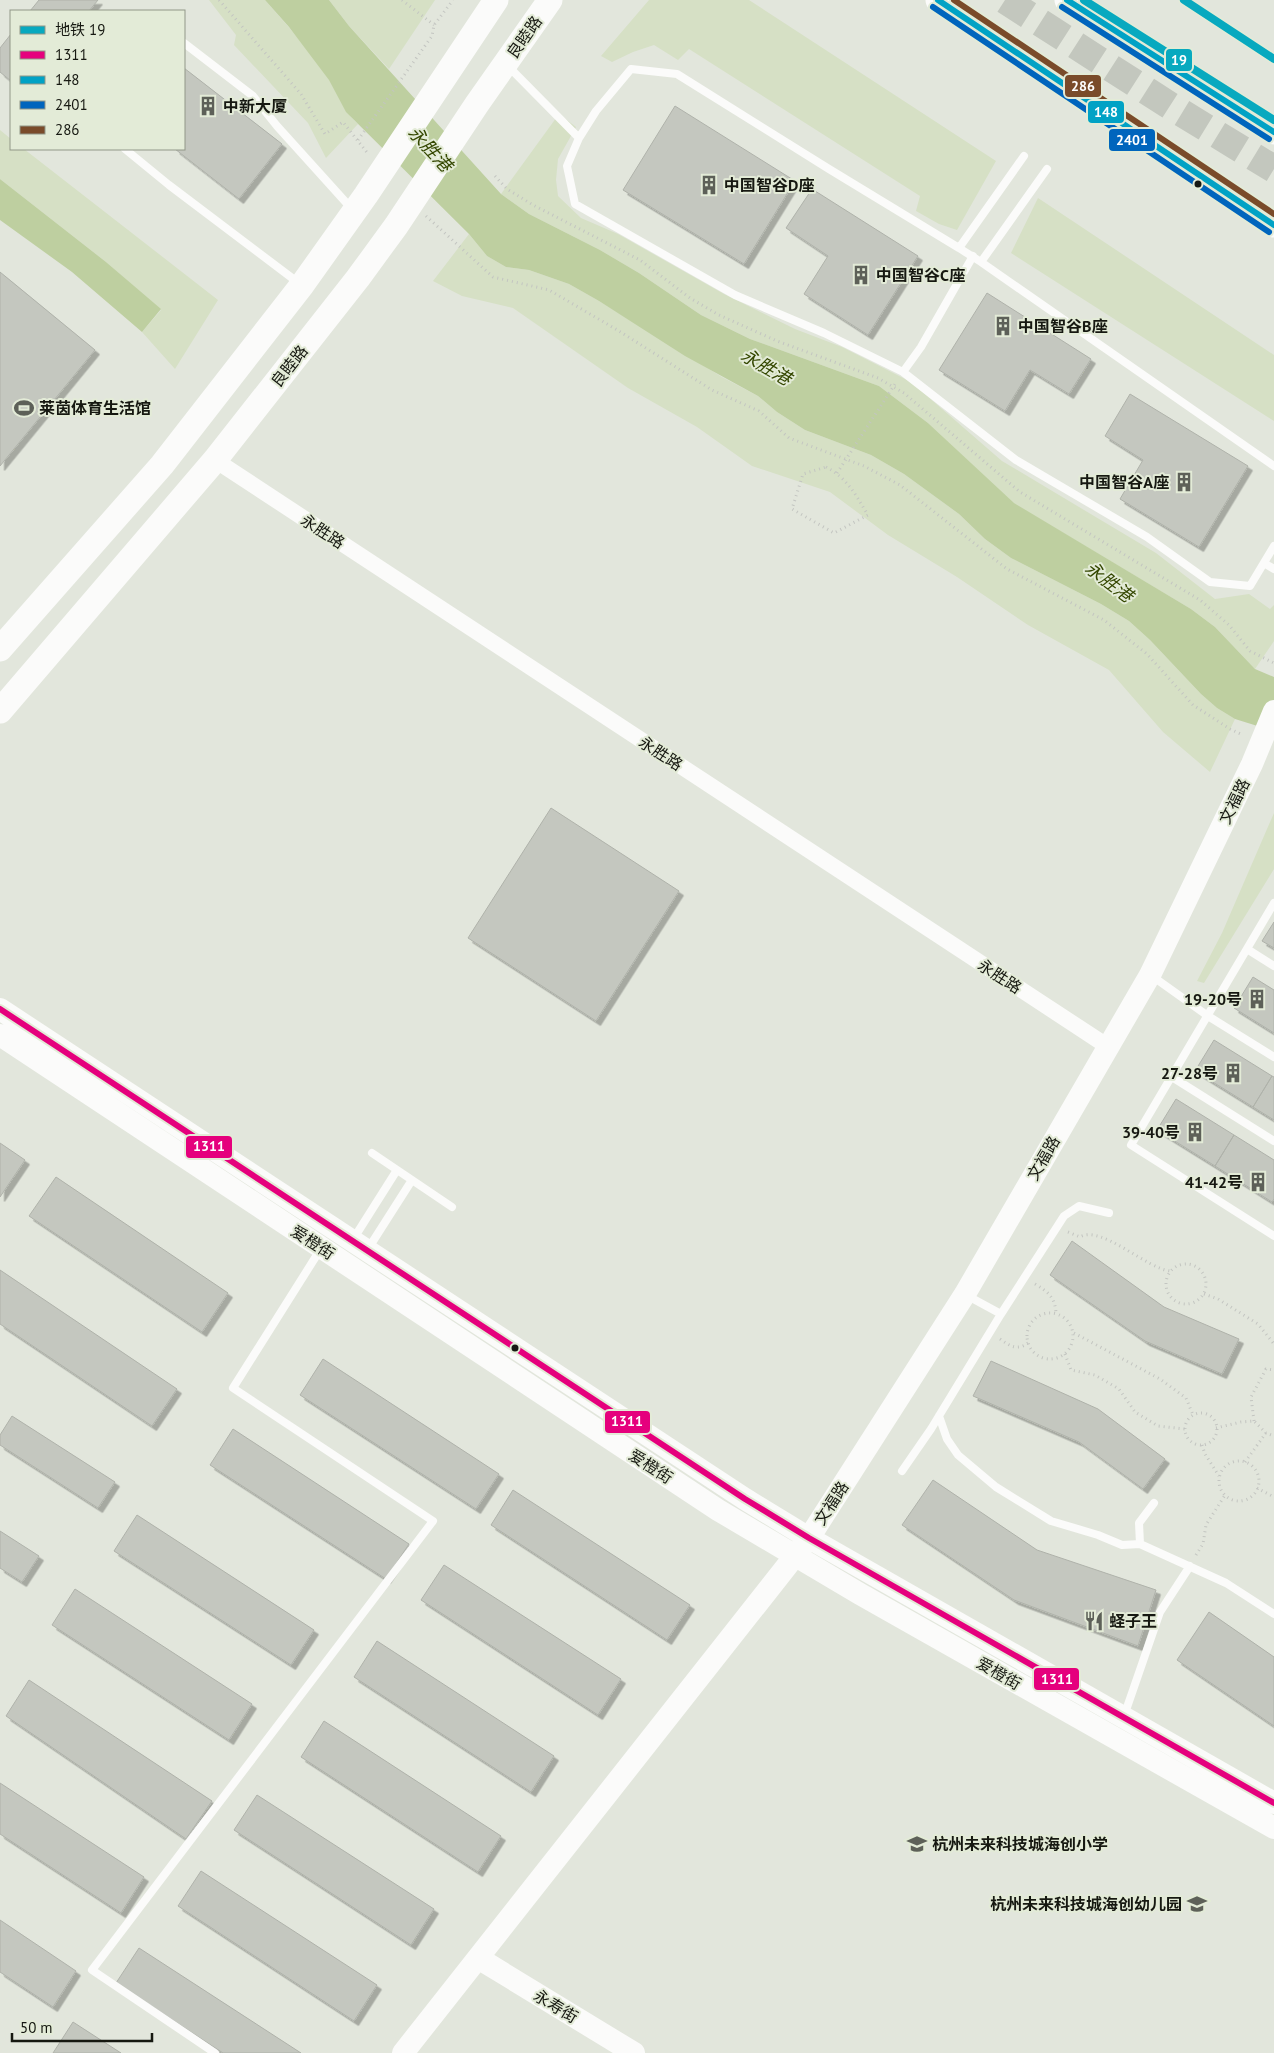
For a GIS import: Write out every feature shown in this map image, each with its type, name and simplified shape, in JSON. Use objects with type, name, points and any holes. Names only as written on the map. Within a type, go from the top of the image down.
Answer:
[{"type":"main road","points":[[0,649],[162,465],[302,285],[446,78],[496,0]]},
{"type":"main road","name":"良睦路","points":[[0,711],[215,460],[358,278],[396,226],[477,104],[550,0]]},
{"type":"main road","points":[[938,0],[1274,225]]},
{"type":"main road","points":[[1067,0],[1274,132]]},
{"type":"street","name":"永胜路","points":[[215,460],[1107,1046]]},
{"type":"street","name":"文福路","points":[[403,2053],[802,1547],[964,1294],[1150,975],[1252,764],[1274,711]]},
{"type":"street","name":"爱橙街","points":[[0,1009],[745,1499],[802,1547],[1274,1828]]},
{"type":"street","name":"爱橙街","points":[[0,1035],[718,1510],[802,1547],[1123,1718],[1274,1803]]},
{"type":"street","name":"永寿街","points":[[478,1958],[634,2053]]},
{"type":"lane","points":[[185,44],[253,96],[277,126],[360,203]]},
{"type":"lane","points":[[506,64],[579,138]]},
{"type":"lane","points":[[1274,466],[973,256],[828,169],[677,74],[631,69],[596,110],[579,138],[567,166],[575,204],[735,294],[824,333],[903,372],[1016,460],[1147,537],[1210,582],[1250,586],[1274,546]]},
{"type":"lane","points":[[126,150],[169,185],[302,285]]},
{"type":"lane","points":[[959,248],[1024,156]]},
{"type":"lane","points":[[981,262],[1047,169]]},
{"type":"lane","points":[[903,372],[921,347],[973,256]]},
{"type":"lane","points":[[1264,563],[1274,569]]},
{"type":"lane","points":[[1274,904],[1130,1145],[1274,1236]]},
{"type":"lane","points":[[1247,949],[1274,966]]},
{"type":"lane","points":[[1150,975],[1208,1016],[1274,1057]]},
{"type":"lane","points":[[1172,1077],[1274,1140]]},
{"type":"lane","points":[[372,1153],[452,1207]]},
{"type":"lane","points":[[359,1246],[397,1170]]},
{"type":"lane","points":[[359,1246],[412,1180]]},
{"type":"lane","points":[[902,1471],[939,1416],[1064,1216],[1079,1206],[1109,1213]]},
{"type":"lane","points":[[215,2053],[92,1970],[433,1521],[233,1388],[322,1248]]},
{"type":"lane","points":[[964,1294],[1001,1314]]},
{"type":"lane","points":[[939,1416],[947,1438],[958,1455],[996,1487],[1051,1521],[1098,1535],[1122,1545],[1140,1544],[1226,1583],[1274,1614]]},
{"type":"lane","points":[[1140,1544],[1140,1524],[1154,1503]]},
{"type":"lane","points":[[1123,1718],[1160,1612],[1190,1566]]},
{"type":"path","points":[[219,0],[301,94],[325,134],[343,122],[375,161]]},
{"type":"path","points":[[402,0],[434,25]]},
{"type":"path","points":[[358,140],[432,36],[434,25],[452,0]]},
{"type":"path","points":[[495,176],[507,189],[533,205],[640,260],[690,298],[718,314],[777,341],[878,378],[904,393],[1020,492],[1200,600],[1230,625],[1250,651],[1274,663]]},
{"type":"path","points":[[425,215],[493,277],[549,290],[619,330],[712,390],[759,411],[790,438],[864,466],[900,485],[1007,569],[1104,620],[1147,654],[1193,705],[1230,729],[1247,737]]},
{"type":"path","points":[[837,473],[890,393]]},
{"type":"path","points":[[826,467],[837,473],[849,483],[868,515],[834,533],[792,509],[803,474],[826,467]]},
{"type":"path","points":[[1057,1226],[1080,1237],[1085,1234],[1096,1234],[1135,1253],[1162,1271],[1171,1271]]},
{"type":"path","points":[[1188,1264],[1200,1269],[1206,1281],[1204,1294],[1194,1303],[1180,1303],[1174,1300],[1167,1289],[1168,1277],[1171,1271],[1176,1267],[1188,1264]]},
{"type":"path","points":[[1025,1277],[1050,1294],[1055,1302],[1056,1313]]},
{"type":"path","points":[[1204,1294],[1218,1299],[1258,1324],[1274,1344]]},
{"type":"path","points":[[1044,1313],[1056,1313],[1066,1319],[1074,1333],[1074,1341],[1070,1348],[1058,1358],[1043,1358],[1031,1349],[1028,1343],[1027,1335],[1032,1321],[1044,1313]]},
{"type":"path","points":[[990,1333],[1014,1348],[1022,1347],[1028,1343]]},
{"type":"path","points":[[1074,1333],[1160,1379],[1186,1398],[1193,1415]]},
{"type":"path","points":[[1065,1354],[1071,1370],[1094,1375],[1118,1389],[1135,1412],[1158,1426],[1185,1428]]},
{"type":"path","points":[[1274,1370],[1266,1369],[1251,1397],[1254,1421],[1266,1433],[1274,1436]]},
{"type":"path","points":[[1198,1414],[1209,1416],[1215,1423],[1216,1428],[1216,1433],[1211,1441],[1202,1445],[1192,1442],[1186,1434],[1185,1428],[1186,1423],[1193,1415],[1198,1414]]},
{"type":"path","points":[[1216,1428],[1254,1421]]},
{"type":"path","points":[[1245,1462],[1266,1433]]},
{"type":"path","points":[[1202,1445],[1205,1454],[1219,1476],[1221,1490],[1225,1495],[1236,1501],[1249,1498],[1259,1482],[1255,1470],[1245,1462],[1232,1462],[1222,1470],[1219,1476]]},
{"type":"path","points":[[1257,1488],[1274,1497]]},
{"type":"path","points":[[1190,1566],[1202,1544],[1206,1525],[1225,1495]]},
{"type":"shaded area","points":[[209,0],[265,0],[322,69],[333,85],[344,107],[358,124],[326,158],[308,123],[234,45],[236,35]]},
{"type":"shaded area","points":[[329,0],[435,0],[389,69],[349,26]]},
{"type":"shaded area","points":[[649,0],[749,0],[996,161],[957,230],[939,224],[916,211],[920,196],[689,49],[678,60],[654,45],[612,62],[601,56]]},
{"type":"shaded area","points":[[559,114],[576,127],[558,159],[556,180],[558,196],[581,218],[618,234],[724,294],[795,329],[842,347],[911,382],[1002,461],[1156,553],[1215,599],[1249,594],[1270,609],[1274,605],[1274,641],[1255,669],[1215,627],[1191,609],[1013,503],[928,423],[879,386],[750,339],[701,315],[639,273],[600,250],[529,214],[501,194]]},
{"type":"shaded area","points":[[0,130],[10,138],[10,150],[25,150],[218,300],[175,369],[142,332],[161,310],[106,262],[0,179]]},
{"type":"shaded area","points":[[1038,198],[1274,355],[1274,421],[1011,253]]},
{"type":"shaded area","points":[[469,234],[487,256],[506,267],[529,270],[569,284],[722,377],[758,396],[777,412],[805,430],[871,455],[904,474],[959,514],[985,539],[1011,558],[1101,604],[1129,621],[1150,640],[1201,694],[1217,708],[1235,719],[1210,772],[1163,732],[1109,670],[1028,625],[957,577],[888,535],[830,492],[752,466],[697,427],[628,388],[513,308],[462,296],[433,281]]},
{"type":"shaded area","points":[[1274,813],[1274,869],[1204,983],[1197,981],[1222,933]]},
{"type":"water","name":"永胜港","points":[[265,0],[329,0],[349,26],[501,194],[529,214],[600,250],[639,273],[701,315],[750,339],[879,386],[928,423],[1014,503],[1191,609],[1215,627],[1255,669],[1274,677],[1274,731],[1235,719],[1217,708],[1129,621],[1101,604],[1011,558],[985,539],[959,514],[904,474],[871,455],[805,430],[777,412],[758,396],[685,356],[569,284],[529,270],[506,267],[487,256],[469,234],[346,112],[329,80],[289,27]]},
{"type":"water","points":[[0,179],[106,262],[161,309],[142,332],[72,272],[0,220]]},
{"type":"building","points":[[39,0],[98,0],[90,10],[31,10]]},
{"type":"building","points":[[10,35],[10,80],[0,72],[0,48]]},
{"type":"building","name":"中新大厦","points":[[185,69],[282,144],[239,199],[176,150],[185,150]]},
{"type":"building","name":"中国智谷D座","points":[[675,106],[795,181],[744,264],[623,190]]},
{"type":"building","name":"中国智谷C座","points":[[812,189],[918,256],[868,335],[804,294],[828,256],[786,228]]},
{"type":"building","name":"莱茵体育生活馆","points":[[0,272],[95,350],[0,466]]},
{"type":"building","name":"中国智谷B座","points":[[987,293],[1091,359],[1069,394],[1030,370],[1005,411],[939,370]]},
{"type":"building","name":"中国智谷A座","points":[[1130,394],[1248,466],[1199,547],[1120,499],[1143,460],[1105,436]]},
{"type":"building","points":[[551,808],[679,891],[596,1021],[468,938]]},
{"type":"building","points":[[1274,922],[1274,948],[1262,941]]},
{"type":"building","name":"19-20号","points":[[1253,977],[1274,990],[1274,1033],[1234,1008]]},
{"type":"building","name":"27-28号","points":[[1214,1040],[1272,1076],[1253,1107],[1195,1071]]},
{"type":"building","points":[[1272,1076],[1274,1077],[1274,1120],[1253,1107]]},
{"type":"building","name":"39-40号","points":[[1176,1099],[1234,1135],[1215,1166],[1157,1130]]},
{"type":"building","name":"41-42号","points":[[1234,1135],[1274,1160],[1274,1199],[1272,1202],[1215,1166]]},
{"type":"building","points":[[0,1143],[25,1160],[0,1197]]},
{"type":"building","points":[[56,1177],[228,1293],[202,1332],[29,1216]]},
{"type":"building","points":[[1072,1241],[1164,1307],[1239,1339],[1222,1374],[1145,1341],[1050,1275]]},
{"type":"building","points":[[0,1270],[177,1389],[152,1426],[0,1324]]},
{"type":"building","points":[[323,1359],[499,1474],[476,1509],[300,1395]]},
{"type":"building","points":[[991,1361],[1098,1409],[1165,1459],[1143,1489],[1079,1442],[973,1396]]},
{"type":"building","points":[[12,1416],[115,1482],[98,1508],[0,1445],[0,1435]]},
{"type":"building","points":[[233,1429],[409,1544],[386,1579],[210,1465]]},
{"type":"building","points":[[933,1480],[1037,1550],[1156,1590],[1138,1646],[1014,1600],[902,1525]]},
{"type":"building","points":[[513,1490],[690,1605],[667,1640],[491,1525]]},
{"type":"building","points":[[137,1515],[314,1630],[291,1665],[114,1551]]},
{"type":"building","points":[[0,1531],[39,1556],[22,1582],[0,1568]]},
{"type":"building","points":[[444,1565],[621,1679],[598,1715],[421,1600]]},
{"type":"building","points":[[75,1589],[252,1704],[229,1740],[52,1625]]},
{"type":"building","points":[[1209,1612],[1274,1657],[1274,1726],[1177,1660]]},
{"type":"building","points":[[377,1641],[554,1756],[531,1792],[354,1677]]},
{"type":"building","points":[[29,1680],[212,1801],[186,1839],[6,1716]]},
{"type":"building","points":[[324,1721],[501,1836],[478,1872],[301,1757]]},
{"type":"building","points":[[0,1783],[144,1877],[121,1913],[0,1834]]},
{"type":"building","points":[[257,1795],[434,1909],[411,1945],[234,1830]]},
{"type":"building","points":[[201,1871],[377,1985],[354,2021],[178,1906]]},
{"type":"building","points":[[0,1920],[76,1971],[53,2007],[0,1972]]},
{"type":"building","points":[[139,1948],[301,2053],[223,2053],[116,1983]]},
{"type":"building","points":[[73,2022],[121,2053],[53,2053]]},
{"type":"tunnel","points":[[1005,0],[1172,107],[1274,169]]},
{"type":"metro line","name":"19","points":[[1084,0],[1274,120]]},
{"type":"metro line","name":"19","points":[[1184,0],[1274,59]]},
{"type":"transit line","name":"148","points":[[938,0],[1274,225]]},
{"type":"transit line","name":"286","points":[[954,0],[1274,214]]},
{"type":"transit line","name":"148","points":[[1067,0],[1274,132]]},
{"type":"transit line","name":"286","points":[[1083,0],[1274,122]]},
{"type":"transit line","name":"2401","points":[[933,7],[1269,232]]},
{"type":"transit line","name":"2401","points":[[1062,7],[1269,139]]},
{"type":"transit line","name":"1311","points":[[0,1009],[745,1499],[809,1538],[1274,1803]]},
{"type":"place","name":"中新大厦","points":[[208,106]]},
{"type":"place","name":"中国智谷D座","points":[[709,185]]},
{"type":"place","name":"中国智谷C座","points":[[861,275]]},
{"type":"place","name":"中国智谷B座","points":[[1003,326]]},
{"type":"place","name":"莱茵体育生活馆","points":[[24,408]]},
{"type":"place","name":"中国智谷A座","points":[[1184,482]]},
{"type":"place","name":"19-20号","points":[[1257,999]]},
{"type":"place","name":"27-28号","points":[[1233,1073]]},
{"type":"place","name":"39-40号","points":[[1195,1132]]},
{"type":"place","name":"41-42号","points":[[1258,1182]]},
{"type":"place","name":"蛏子王","points":[[1094,1621]]},
{"type":"place","name":"杭州未来科技城海创小学","points":[[917,1844]]},
{"type":"place","name":"杭州未来科技城海创幼儿园","points":[[1197,1904]]}]
